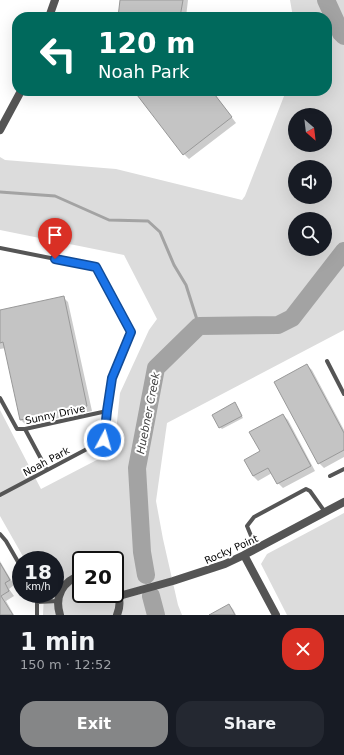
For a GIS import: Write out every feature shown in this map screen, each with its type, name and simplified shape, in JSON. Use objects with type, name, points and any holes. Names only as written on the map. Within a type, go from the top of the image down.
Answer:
[{"type":"street","points":[[51,12],[55,0]]},
{"type":"street","points":[[0,130],[18,96]]},
{"type":"street","name":"Rocky Point","points":[[124,590],[206,571],[225,564],[344,502]]},
{"type":"street","points":[[244,555],[276,615]]},
{"type":"street","points":[[64,586],[72,578]]},
{"type":"street","points":[[58,603],[60,615]]},
{"type":"street","name":"Rocky Point","points":[[118,615],[120,608],[119,603]]},
{"type":"lane","name":"Noah Park","points":[[0,248],[96,267],[131,332],[112,378],[104,440],[0,495]]},
{"type":"lane","points":[[327,360],[344,394]]},
{"type":"lane","name":"Sunny Drive","points":[[0,398],[17,429],[25,429],[107,411]]},
{"type":"lane","points":[[25,429],[47,470]]},
{"type":"lane","points":[[330,476],[344,468]]},
{"type":"lane","points":[[257,548],[247,526],[254,517],[306,489],[310,491],[326,512]]},
{"type":"lane","points":[[0,534],[12,551]]},
{"type":"lane","points":[[37,603],[38,615]]},
{"type":"shaded area","points":[[290,0],[344,0],[344,330],[167,423],[156,501],[178,605],[182,615],[43,615],[44,603],[64,603],[64,551],[20,551],[0,516],[0,410],[41,489],[114,451],[120,393],[149,330],[157,319],[124,255],[0,230],[0,157],[5,160],[116,169],[242,200],[245,196],[284,96],[332,96],[332,12],[292,12]]},
{"type":"shaded area","points":[[344,513],[344,615],[287,615],[261,564],[267,554]]},
{"type":"building","points":[[120,0],[183,0],[181,12],[119,12]]},
{"type":"building","points":[[138,96],[216,96],[232,117],[183,155]]},
{"type":"building","points":[[64,296],[87,406],[20,420],[3,342],[0,343],[0,310]]},
{"type":"building","points":[[307,364],[344,433],[344,450],[318,464],[274,382]]},
{"type":"building","points":[[235,402],[242,416],[219,428],[212,415]]},
{"type":"building","points":[[283,414],[311,466],[277,484],[268,468],[253,476],[244,460],[260,451],[249,432]]},
{"type":"building","points":[[0,563],[10,580],[5,583],[9,591],[1,596],[13,615],[0,615]]},
{"type":"building","points":[[229,604],[235,615],[209,615]]},
{"type":"waterway","name":"Huebner Creek","points":[[326,0],[331,12]]},
{"type":"waterway","name":"Huebner Creek","points":[[332,13],[341,33],[344,36]]},
{"type":"waterway","points":[[0,192],[55,196],[109,220],[148,221],[160,232],[174,265],[186,285],[199,326]]},
{"type":"waterway","name":"Huebner Creek","points":[[146,575],[142,552],[137,468],[156,368],[199,326],[278,325],[292,318],[344,251]]},
{"type":"waterway","name":"Huebner Creek","points":[[151,596],[156,615]]},
{"type":"route","points":[[55,259],[96,267],[131,332],[112,378],[104,440]]}]
